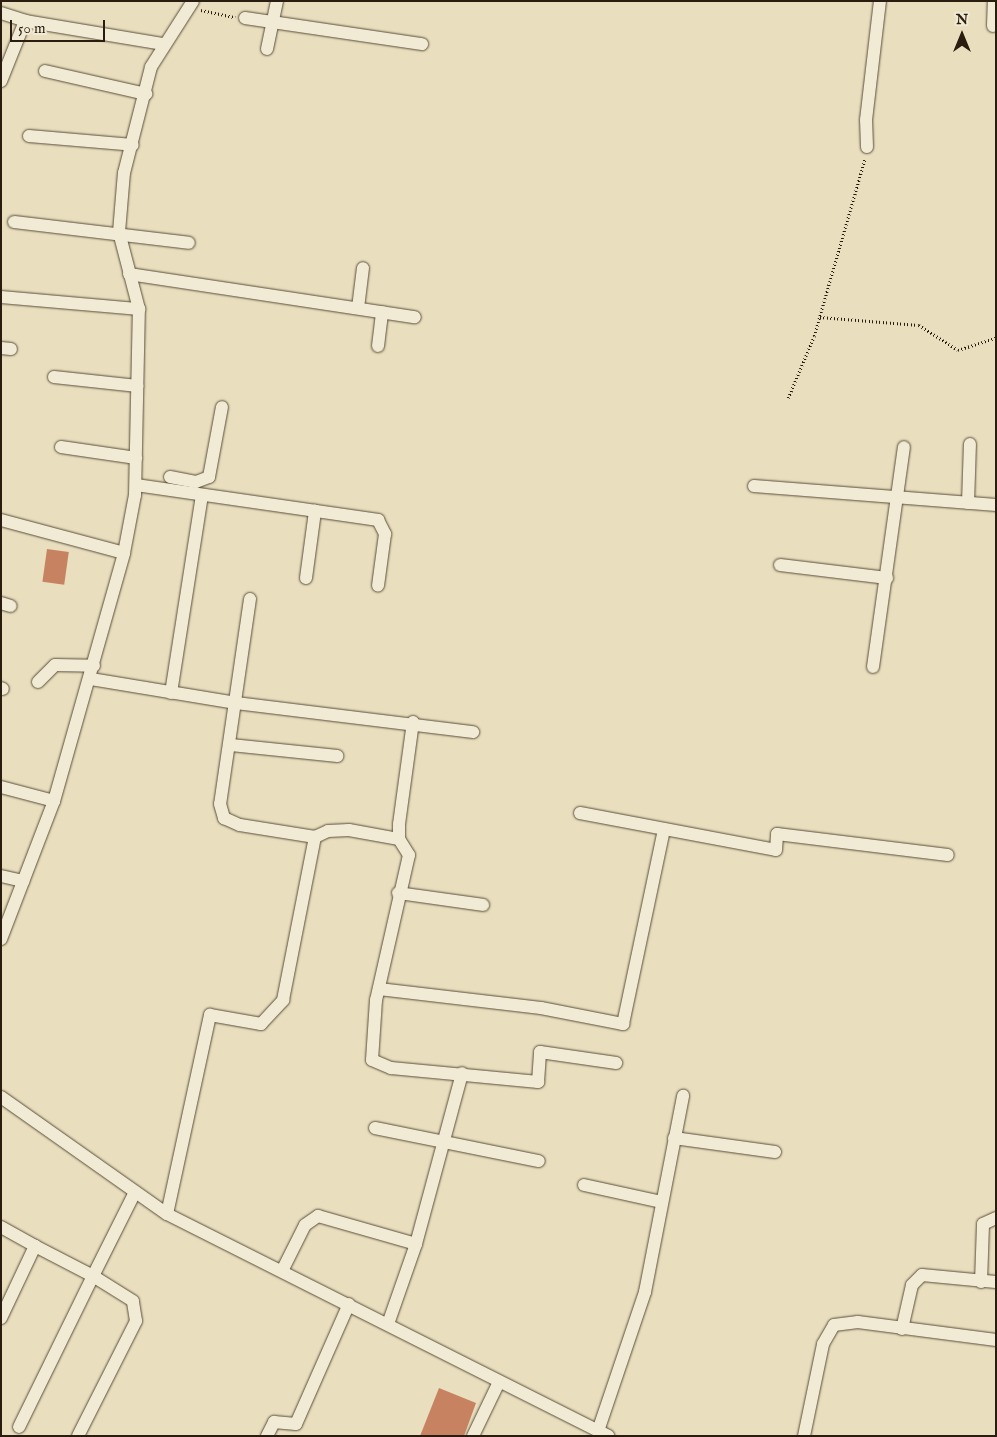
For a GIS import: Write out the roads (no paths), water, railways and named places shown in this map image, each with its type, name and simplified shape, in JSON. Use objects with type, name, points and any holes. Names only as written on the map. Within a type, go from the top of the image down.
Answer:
[{"type":"street","points":[[267,49],[277,1]]},
{"type":"street","points":[[868,147],[866,120],[880,1]]},
{"type":"street","points":[[993,26],[994,1]]},
{"type":"street","points":[[1,939],[54,801],[91,679],[124,553],[136,485],[139,309],[119,232],[124,173],[162,44],[192,4]]},
{"type":"street","points":[[1,13],[24,22],[162,44]]},
{"type":"street","points":[[245,18],[422,44]]},
{"type":"street","points":[[1,81],[24,22]]},
{"type":"street","points":[[45,71],[146,94]]},
{"type":"street","points":[[29,136],[133,145]]},
{"type":"street","points":[[14,222],[119,232],[189,244]]},
{"type":"street","points":[[358,308],[362,268]]},
{"type":"street","points":[[129,274],[415,317]]},
{"type":"street","points":[[1,297],[139,309]]},
{"type":"street","points":[[378,346],[382,312]]},
{"type":"street","points":[[54,377],[138,386]]},
{"type":"street","points":[[171,693],[197,491],[209,477],[222,407]]},
{"type":"street","points":[[968,503],[970,444]]},
{"type":"street","points":[[61,447],[136,458]]},
{"type":"street","points":[[873,667],[904,447]]},
{"type":"street","points":[[170,477],[197,491]]},
{"type":"street","points":[[136,485],[197,491],[378,520],[384,526],[378,586]]},
{"type":"street","points":[[754,486],[898,500],[996,505]]},
{"type":"street","points":[[306,578],[315,511]]},
{"type":"street","points":[[1,520],[124,553]]},
{"type":"street","points":[[780,565],[887,578]]},
{"type":"street","points":[[250,599],[231,745],[220,804],[224,818],[240,825],[315,837],[328,831],[349,830],[399,839]]},
{"type":"street","points":[[38,682],[55,665],[94,666]]},
{"type":"street","points":[[91,679],[236,703],[413,722],[473,732]]},
{"type":"street","points":[[413,722],[399,839],[409,855],[398,894],[379,989],[370,1042],[372,1060],[391,1068],[462,1073],[538,1082],[540,1052],[616,1063]]},
{"type":"street","points":[[231,745],[336,756]]},
{"type":"street","points":[[1,787],[54,801]]},
{"type":"street","points":[[580,813],[776,850],[777,834],[948,855]]},
{"type":"street","points":[[379,989],[541,1008],[623,1024],[664,829]]},
{"type":"street","points":[[167,1214],[210,1015],[261,1024],[283,1000],[315,837]]},
{"type":"street","points":[[1,876],[23,881]]},
{"type":"street","points":[[398,894],[482,905]]},
{"type":"street","points":[[388,1324],[416,1244],[445,1144],[462,1073]]},
{"type":"street","points":[[1,1098],[167,1214],[603,1433],[645,1292],[683,1096]]},
{"type":"street","points":[[375,1128],[445,1144],[539,1161]]},
{"type":"street","points":[[674,1138],[775,1152]]},
{"type":"street","points":[[584,1184],[662,1202]]},
{"type":"street","points":[[19,1427],[135,1192]]},
{"type":"street","points":[[282,1271],[305,1225],[318,1216],[416,1244]]},
{"type":"street","points":[[981,1282],[983,1224],[996,1218]]},
{"type":"street","points":[[1,1227],[94,1276],[133,1301],[137,1313],[78,1436]]},
{"type":"street","points":[[1,1318],[35,1246]]},
{"type":"street","points":[[902,1329],[912,1285],[922,1275],[996,1282]]},
{"type":"street","points":[[267,1436],[274,1422],[296,1424],[348,1304]]},
{"type":"street","points":[[804,1436],[826,1334],[834,1325],[858,1322],[996,1340]]},
{"type":"street","points":[[473,1436],[499,1382]]}]
